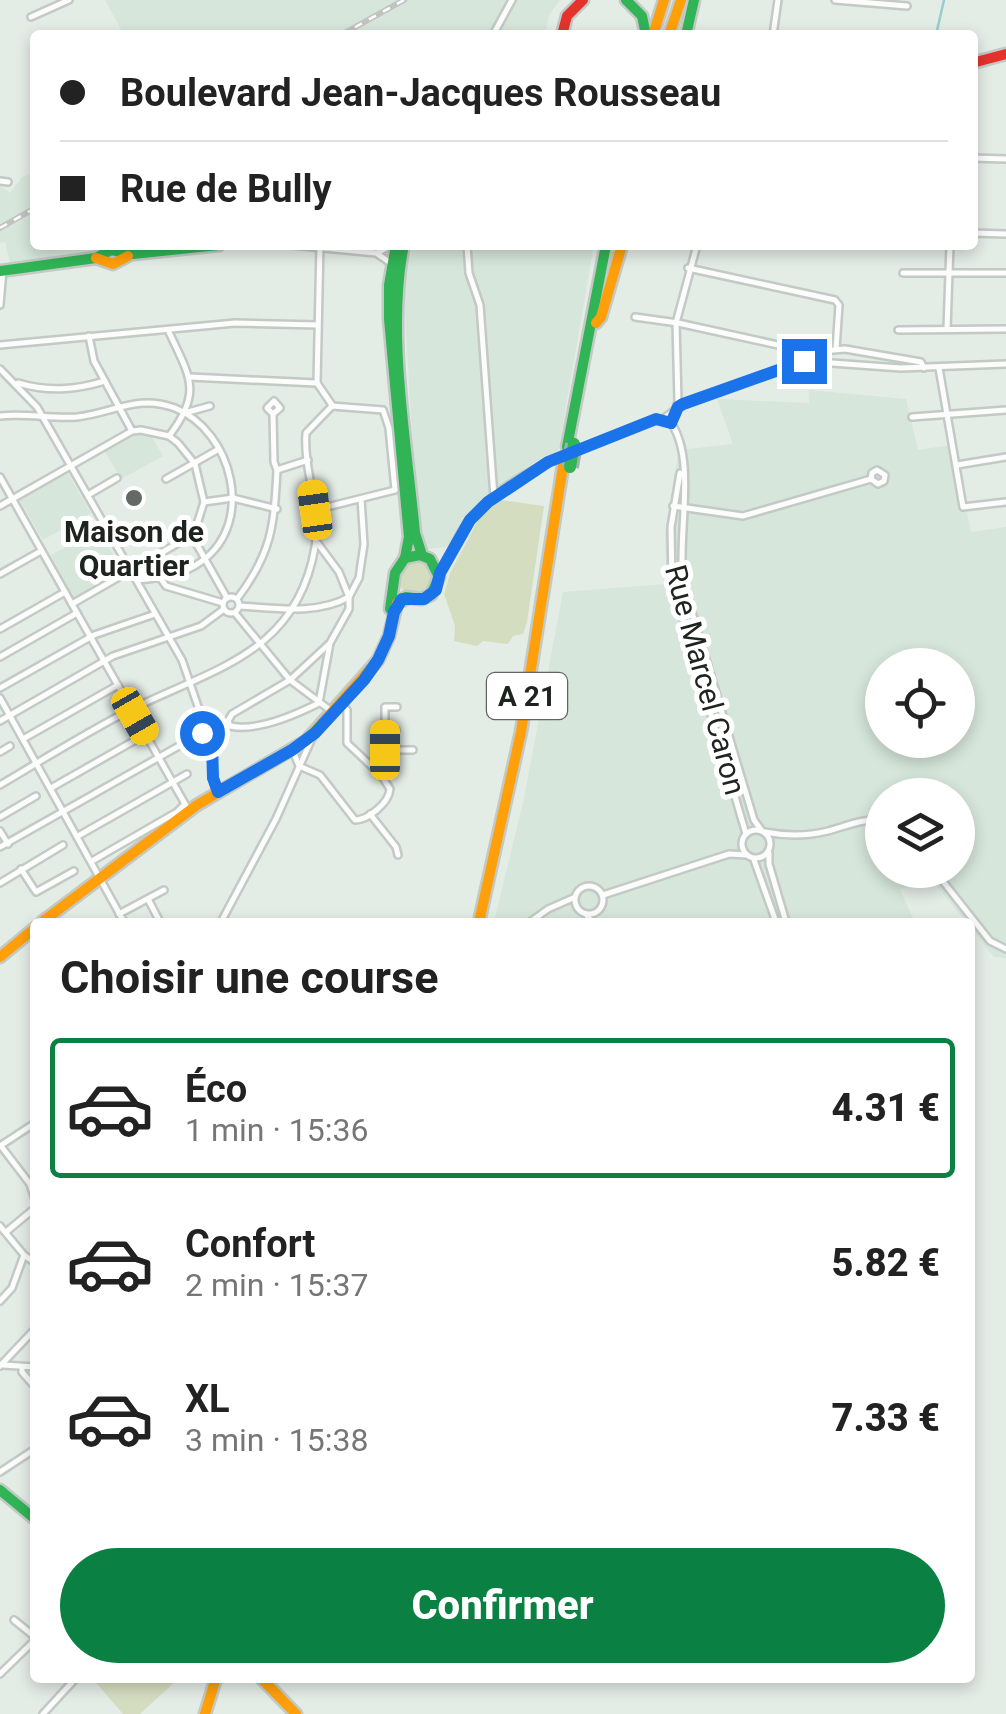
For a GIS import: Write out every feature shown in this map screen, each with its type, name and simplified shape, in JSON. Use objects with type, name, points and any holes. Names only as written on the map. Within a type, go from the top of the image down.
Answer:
[{"type":"main road","points":[[563,30],[567,16],[583,0]]},
{"type":"main road","points":[[626,0],[642,16],[648,30]]},
{"type":"main road","points":[[652,30],[664,0]]},
{"type":"main road","points":[[668,30],[677,0]]},
{"type":"main road","points":[[687,30],[694,0]]},
{"type":"main road","points":[[978,65],[1006,58]]},
{"type":"main road","points":[[2,271],[171,250]]},
{"type":"main road","points":[[385,645],[395,573],[405,558],[409,537],[389,319],[393,250]]},
{"type":"main road","points":[[396,585],[408,598],[418,600],[432,594],[440,573],[415,533],[397,330],[397,278],[403,250]]},
{"type":"main road","name":"A 21","points":[[488,918],[531,720],[592,304],[605,250]]},
{"type":"main road","name":"A 21","points":[[570,446],[596,322],[605,250]]},
{"type":"main road","points":[[596,322],[601,317],[621,250]]},
{"type":"main road","name":"A 21","points":[[479,918],[521,732],[567,466]]},
{"type":"main road","points":[[405,558],[426,556]]},
{"type":"main road","points":[[47,918],[187,808],[299,751],[364,680],[385,645],[397,604],[408,598]]},
{"type":"main road","points":[[1,955],[30,932]]},
{"type":"main road","points":[[0,1490],[30,1515]]},
{"type":"main road","points":[[204,1714],[214,1683]]},
{"type":"main road","points":[[212,1714],[222,1683]]},
{"type":"main road","points":[[266,1683],[296,1714]]},
{"type":"street","points":[[31,17],[68,0]]},
{"type":"street","points":[[496,30],[512,0]]},
{"type":"street","points":[[774,30],[778,0]]},
{"type":"street","points":[[835,0],[907,6]]},
{"type":"street","points":[[978,158],[1006,159]]},
{"type":"street","points":[[978,233],[1006,234]]},
{"type":"street","points":[[320,250],[317,383],[332,406]]},
{"type":"street","points":[[352,250],[376,253],[392,264]]},
{"type":"street","points":[[376,253],[382,250]]},
{"type":"street","points":[[467,250],[469,272],[480,305],[494,497]]},
{"type":"street","points":[[440,573],[472,516],[494,497],[548,462],[656,419],[671,423],[678,407],[676,322],[695,250]]},
{"type":"street","points":[[947,329],[950,250]]},
{"type":"street","points":[[688,268],[835,300],[839,305],[836,348]]},
{"type":"street","points":[[0,305],[2,271]]},
{"type":"street","points":[[903,273],[1006,273]]},
{"type":"street","points":[[635,317],[676,322],[810,352],[836,348],[921,362],[924,368]]},
{"type":"street","points":[[0,345],[266,322],[318,325]]},
{"type":"street","points":[[167,329],[190,376],[186,414],[169,436]]},
{"type":"street","points":[[898,330],[1006,330]]},
{"type":"street","points":[[90,336],[90,351],[132,431]]},
{"type":"street","points":[[810,352],[812,360]]},
{"type":"street","points":[[663,419],[678,407],[804,361],[924,368],[1006,364]]},
{"type":"street","points":[[0,368],[42,416],[170,639],[192,683],[203,721],[202,733]]},
{"type":"street","points":[[938,368],[963,506],[1006,502]]},
{"type":"street","points":[[190,376],[317,383]]},
{"type":"street","points":[[15,382],[52,390],[105,382]]},
{"type":"street","points":[[0,416],[82,416],[118,406],[153,403],[186,414],[205,429],[220,450],[232,483],[226,530],[206,559],[161,579],[137,580]]},
{"type":"street","points":[[186,414],[210,406]]},
{"type":"street","points":[[315,510],[394,490],[389,428],[383,410],[332,406]]},
{"type":"street","points":[[0,785],[132,710],[226,668],[260,647],[292,609],[310,571],[316,540],[306,433],[332,406]]},
{"type":"street","points":[[912,417],[1006,410]]},
{"type":"street","points":[[238,606],[266,555],[276,509],[273,414]]},
{"type":"street","name":"Rue Marcel Caron","points":[[671,423],[680,438],[683,582],[754,820],[764,832]]},
{"type":"street","points":[[0,506],[132,431],[169,436],[186,451],[194,464],[204,502],[192,536],[72,604]]},
{"type":"street","points":[[166,479],[220,450]]},
{"type":"street","points":[[956,464],[1006,457]]},
{"type":"street","points":[[277,470],[308,460]]},
{"type":"street","name":"Rue Marcel Caron","points":[[681,466],[674,506],[672,582],[746,834]]},
{"type":"street","points":[[0,477],[187,808],[92,861]]},
{"type":"street","points":[[88,495],[118,478]]},
{"type":"street","points":[[674,506],[742,516],[871,479]]},
{"type":"street","points":[[204,502],[233,498],[276,509]]},
{"type":"street","points":[[161,579],[166,586],[238,606],[292,609],[339,602],[356,589],[363,558],[361,499]]},
{"type":"street","points":[[192,536],[225,603]]},
{"type":"street","points":[[316,540],[339,572],[349,597],[348,609],[330,643],[320,703]]},
{"type":"street","points":[[0,574],[42,550]]},
{"type":"street","points":[[426,556],[453,551]]},
{"type":"street","points":[[672,582],[683,582]]},
{"type":"street","points":[[0,629],[65,592]]},
{"type":"street","points":[[225,603],[238,606],[260,647],[290,680],[320,703],[346,710],[347,743],[381,775],[390,798],[370,814],[354,820],[320,775],[300,766]]},
{"type":"street","points":[[0,720],[104,661],[201,626],[225,603]]},
{"type":"street","points":[[0,657],[77,613]]},
{"type":"street","points":[[0,688],[90,637],[155,614]]},
{"type":"street","points":[[320,703],[254,726],[234,728],[229,724],[232,714],[290,680],[330,643]]},
{"type":"street","points":[[23,739],[118,686]]},
{"type":"street","points":[[0,698],[122,918]]},
{"type":"street","points":[[381,775],[385,707],[397,708]]},
{"type":"street","points":[[385,730],[396,730]]},
{"type":"street","points":[[0,831],[4,846],[202,733]]},
{"type":"street","points":[[202,733],[212,742],[213,778],[218,792]]},
{"type":"street","points":[[51,788],[146,734]]},
{"type":"street","points":[[0,752],[10,746]]},
{"type":"street","points":[[385,750],[413,750]]},
{"type":"street","points":[[223,918],[300,766],[299,751]]},
{"type":"street","points":[[299,751],[300,766]]},
{"type":"street","points":[[78,836],[188,774]]},
{"type":"street","points":[[0,817],[36,796]]},
{"type":"street","points":[[370,814],[396,846],[398,855]]},
{"type":"street","points":[[603,895],[729,854],[746,834],[825,832],[865,821]]},
{"type":"street","points":[[764,832],[785,918]]},
{"type":"street","points":[[729,854],[764,856],[788,835]]},
{"type":"street","points":[[742,842],[774,918]]},
{"type":"street","points":[[0,883],[64,844]]},
{"type":"street","points":[[20,869],[36,892],[74,870]]},
{"type":"street","points":[[536,918],[560,904],[574,902],[587,886],[603,895],[603,905],[594,918]]},
{"type":"street","points":[[948,888],[972,918]]},
{"type":"street","points":[[119,914],[164,890]]},
{"type":"street","points":[[148,899],[158,918]]},
{"type":"street","points":[[574,902],[590,918]]},
{"type":"street","points":[[586,914],[596,913]]},
{"type":"street","points":[[975,922],[990,941],[1006,949]]},
{"type":"street","points":[[30,1126],[0,1146],[30,1184]]},
{"type":"street","points":[[6,1232],[30,1209]]},
{"type":"street","points":[[0,1226],[30,1259]]},
{"type":"street","points":[[0,1301],[12,1288],[24,1255]]},
{"type":"street","points":[[0,1365],[30,1333]]},
{"type":"street","points":[[0,1365],[30,1367]]},
{"type":"street","points":[[22,1367],[30,1381]]},
{"type":"street","points":[[0,1472],[30,1453]]},
{"type":"street","points":[[14,1620],[30,1634]]},
{"type":"street","points":[[0,1674],[30,1644]]},
{"type":"street","points":[[43,1714],[71,1683]]},
{"type":"shaded area","points":[[105,0],[560,0],[549,15],[546,30],[121,30]]},
{"type":"shaded area","points":[[30,175],[30,250],[135,250],[11,266],[5,242],[0,243],[0,185],[10,193],[22,177]]},
{"type":"shaded area","points":[[412,250],[593,250],[558,452],[543,457],[471,509],[456,546],[419,550],[405,277]]},
{"type":"shaded area","points":[[809,390],[906,399],[918,450],[951,445],[963,512],[967,512],[971,532],[1006,527],[1006,958],[994,957],[975,933],[975,918],[963,918],[939,888],[975,888],[975,778],[865,778],[865,888],[904,888],[900,890],[913,918],[495,918],[524,798],[563,592],[667,584],[665,534],[679,450],[733,444],[717,399],[809,403]]},
{"type":"shaded area","points":[[136,433],[150,434],[163,456],[121,479],[104,450]]},
{"type":"shaded area","points":[[67,472],[91,513],[43,540],[19,499]]},
{"type":"shaded area","points":[[99,529],[103,537],[97,541],[100,545],[106,542],[123,572],[74,599],[51,555]]},
{"type":"green space","points":[[501,500],[544,506],[523,634],[513,636],[508,644],[483,641],[477,646],[454,641],[455,626],[444,594],[450,573],[481,515]]},
{"type":"green space","points":[[417,558],[430,564],[436,577],[430,590],[417,596],[404,590],[398,577],[404,564]]},
{"type":"green space","points":[[96,1683],[174,1683],[140,1714],[123,1714]]},
{"type":"waterway","points":[[937,30],[944,0]]},
{"type":"railway","points":[[350,30],[404,0]]},
{"type":"railway","points":[[0,228],[30,211]]},
{"type":"traffic: fast","points":[[626,0],[642,16],[645,30]]},
{"type":"traffic: fast","points":[[687,30],[694,0]]},
{"type":"traffic: fast","points":[[0,271],[96,258],[111,250]]},
{"type":"traffic: fast","points":[[111,250],[133,254],[171,250]]},
{"type":"traffic: fast","points":[[390,609],[395,573],[405,558],[409,537],[389,319],[389,285],[395,250]]},
{"type":"traffic: fast","points":[[403,250],[397,350],[415,533],[422,555]]},
{"type":"traffic: fast","points":[[567,447],[605,250]]},
{"type":"traffic: fast","points":[[570,467],[574,444]]},
{"type":"traffic: fast","points":[[405,558],[420,555],[430,559],[439,577],[431,595],[421,599],[406,597]]},
{"type":"traffic: fast","points":[[0,1490],[30,1515]]},
{"type":"traffic: slow","points":[[655,30],[664,0]]},
{"type":"traffic: slow","points":[[671,30],[681,0]]},
{"type":"traffic: slow","points":[[596,323],[621,250]]},
{"type":"traffic: slow","points":[[96,258],[113,264],[128,256]]},
{"type":"traffic: slow","points":[[480,918],[521,732],[563,466]]},
{"type":"traffic: slow","points":[[47,918],[197,805],[306,741],[378,660],[397,603],[408,598]]},
{"type":"traffic: slow","points":[[0,957],[30,932]]},
{"type":"traffic: slow","points":[[205,1714],[214,1683]]},
{"type":"traffic: slow","points":[[266,1683],[296,1714]]},
{"type":"traffic: jam","points":[[563,30],[567,16],[583,0]]},
{"type":"traffic: jam","points":[[978,61],[1006,54]]},
{"type":"place","name":"Maison de Quartier","points":[[134,498]]},
{"type":"route","points":[[202,733],[212,742],[214,787],[218,792],[299,746],[364,680],[378,660],[397,604],[402,599],[424,599],[436,590],[440,573],[470,520],[488,502],[559,457],[656,419],[671,423],[683,404],[804,361]]}]
